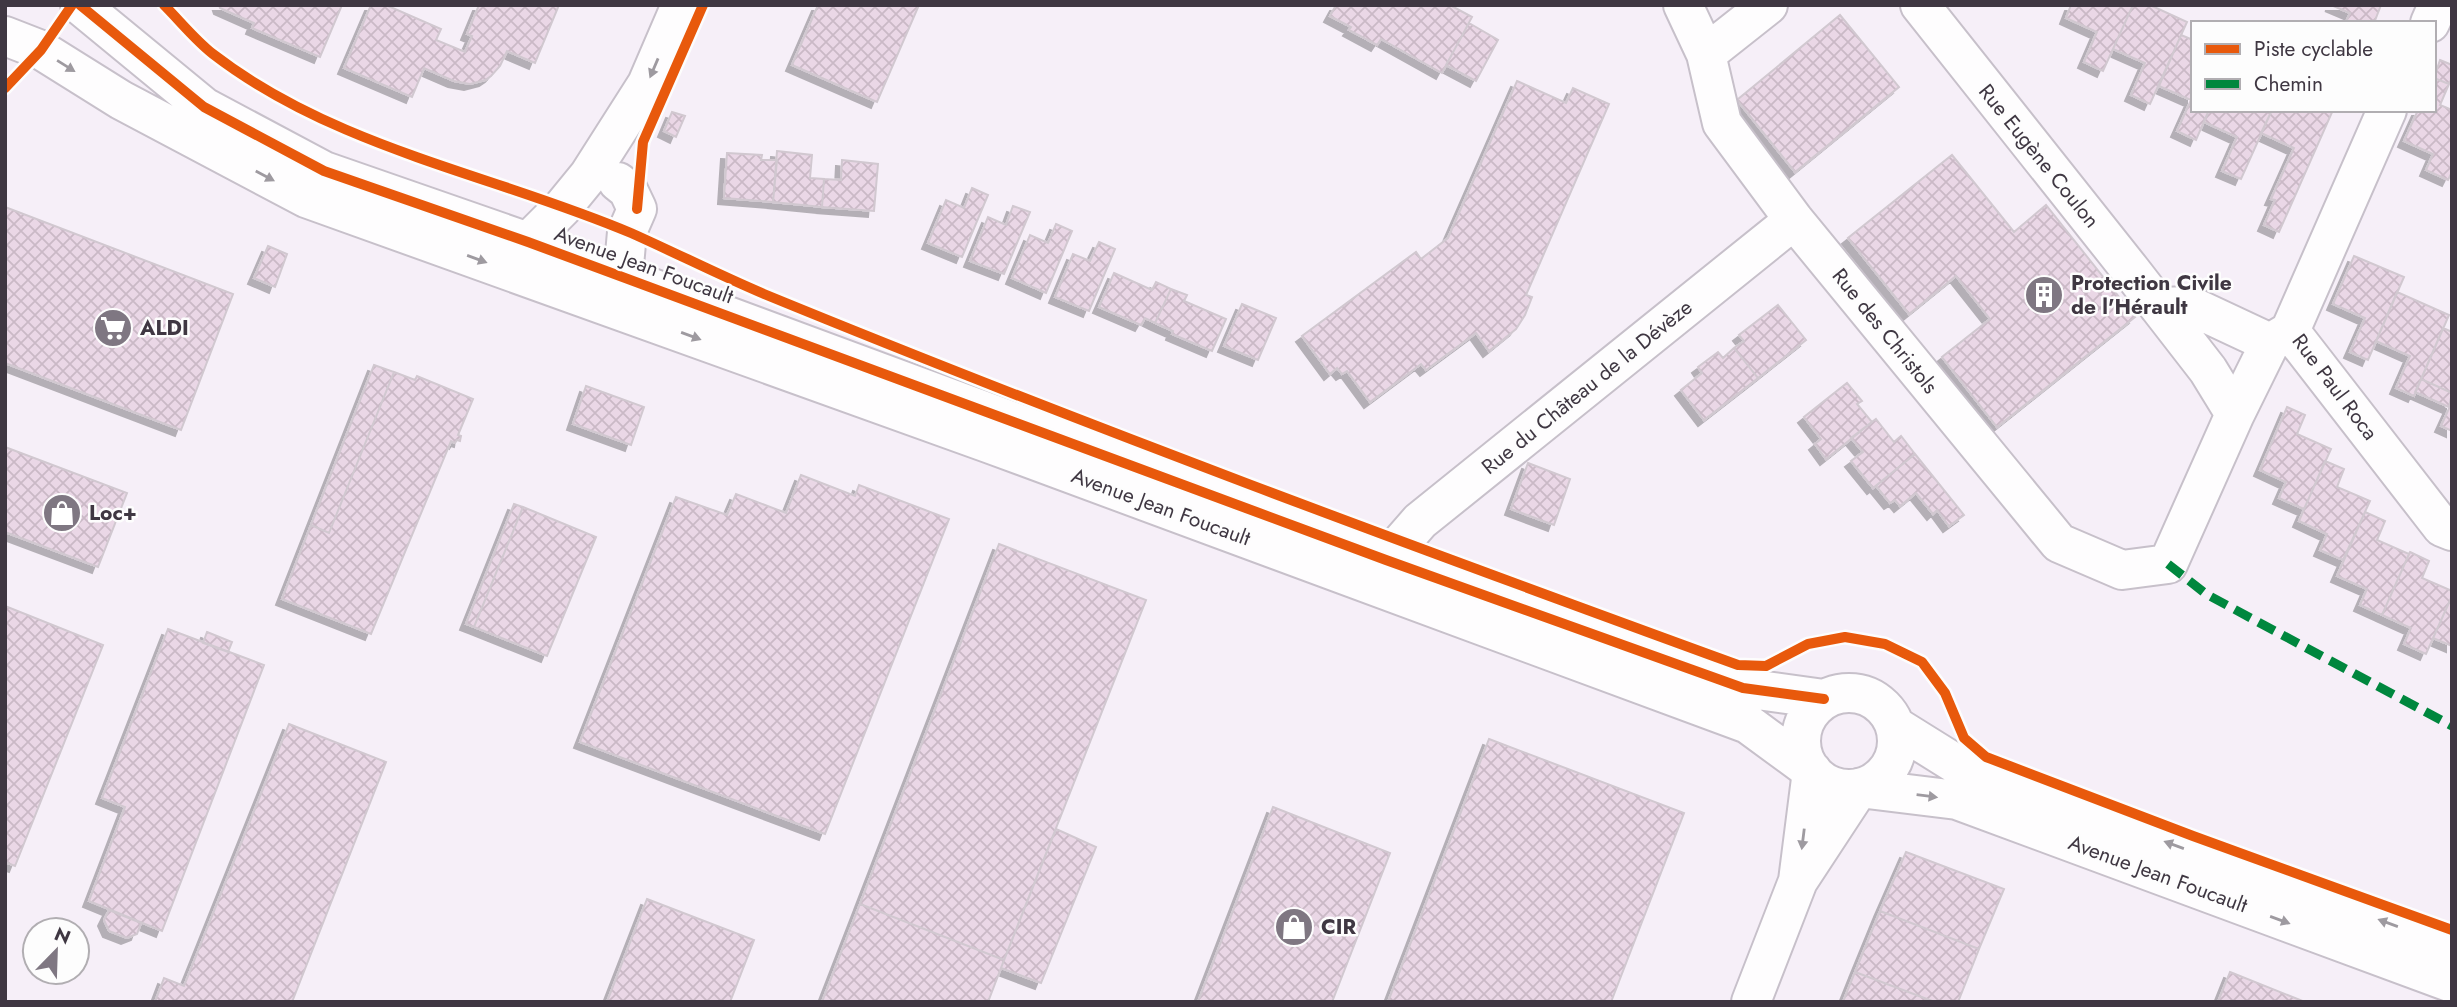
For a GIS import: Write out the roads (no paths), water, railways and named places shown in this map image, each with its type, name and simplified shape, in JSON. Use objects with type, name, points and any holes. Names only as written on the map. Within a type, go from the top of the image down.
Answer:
[{"type":"main road","name":"Avenue Jean Foucault","points":[[80,5],[204,107],[324,171],[528,242],[1386,560],[1743,688],[1824,699]]},
{"type":"main road","points":[[528,242],[590,175],[647,84],[681,5]]},
{"type":"main road","name":"Rue des Christols","points":[[1683,5],[1706,54],[1722,123],[1794,220],[2059,544],[2122,570],[2168,564],[2235,414]]},
{"type":"main road","points":[[1706,54],[1768,5]]},
{"type":"main road","name":"Rue Eugène Coulon","points":[[1920,5],[2208,370],[2235,414]]},
{"type":"main road","points":[[2431,21],[2438,5]]},
{"type":"main road","name":"Avenue Jean Foucault","points":[[5,36],[41,50],[121,100],[306,198],[988,443],[1748,724],[1812,771]]},
{"type":"main road","name":"Rue Paul Roca","points":[[2386,112],[2280,337],[2442,527],[2452,531]]},
{"type":"main road","points":[[618,182],[628,190],[637,209],[627,232],[623,277]]},
{"type":"main road","name":"Rue du Château de la Dévèze","points":[[1386,560],[1420,521],[1794,220]]},
{"type":"main road","points":[[2159,307],[2191,306],[2280,337],[2235,414]]},
{"type":"main road","points":[[1844,692],[1866,695],[1884,707],[1895,726],[1898,739],[1891,765],[1872,783],[1846,789],[1833,786],[1821,780],[1805,760],[1801,733],[1805,720],[1813,708],[1824,699],[1844,692]]},
{"type":"main road","name":"Avenue Jean Foucault","points":[[1895,726],[1964,769],[2452,946]]},
{"type":"main road","points":[[1798,881],[1812,771]]},
{"type":"main road","name":"Avenue Jean Foucault","points":[[1859,788],[1958,800],[2452,983]]},
{"type":"main road","points":[[1751,1002],[1798,881],[1859,788]]},
{"type":"place","name":"Protection Civile de l'Hérault","points":[[2044,295]]},
{"type":"place","name":"ALDI","points":[[113,328]]},
{"type":"place","name":"Loc+","points":[[62,513]]},
{"type":"place","name":"CIR","points":[[1294,927]]}]
